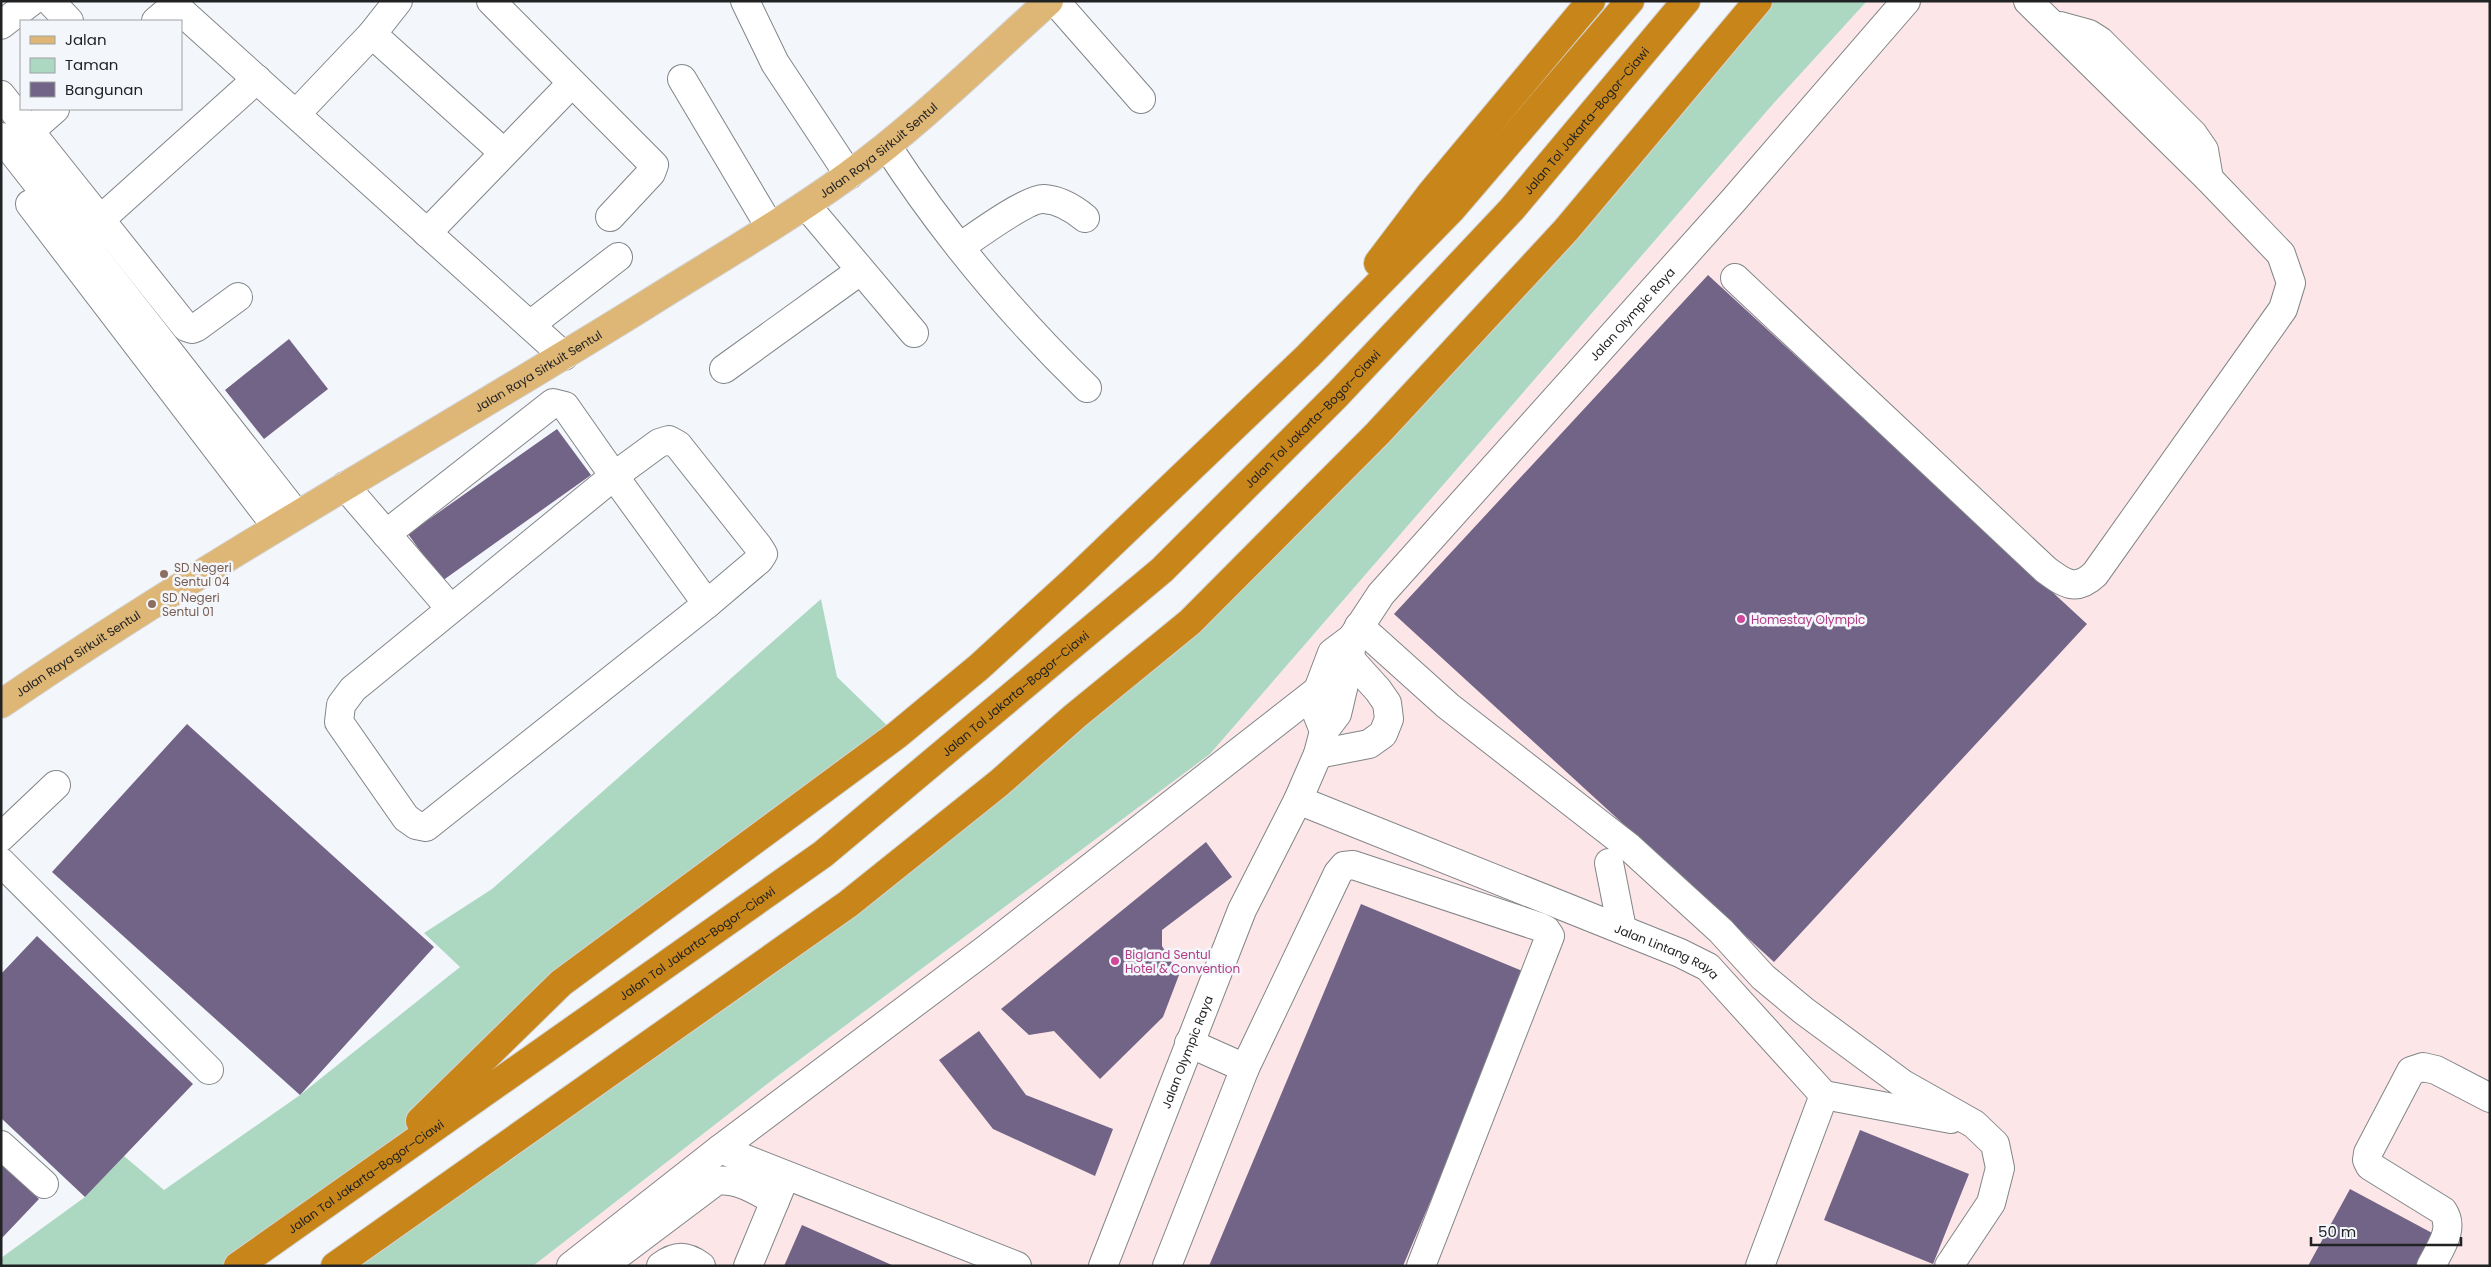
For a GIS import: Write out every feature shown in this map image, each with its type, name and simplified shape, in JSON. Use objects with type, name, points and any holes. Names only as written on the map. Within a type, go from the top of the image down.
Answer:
[{"type":"highway","points":[[1308,356],[1431,193],[1591,1]]},
{"type":"highway","points":[[360,1180],[561,983],[897,735],[979,668],[1308,356],[1452,209],[1630,1]]},
{"type":"highway","name":"Jalan Tol Jakarta–Bogor–Ciawi","points":[[238,1266],[823,854],[1162,570],[1337,396],[1512,209],[1686,1]]},
{"type":"highway","points":[[335,1266],[848,904],[999,783],[1075,716],[1190,622],[1378,433],[1559,237],[1758,1]]},
{"type":"main road","name":"Jalan Raya Sirkuit Sentul","points":[[1,704],[100,637],[286,520],[564,356],[806,205],[886,146],[1049,1]]},
{"type":"street","points":[[1,25],[32,1]]},
{"type":"street","points":[[50,1],[68,20]]},
{"type":"street","points":[[296,114],[372,34],[398,1]]},
{"type":"street","points":[[491,1],[654,165],[651,173],[610,217]]},
{"type":"street","points":[[745,1],[775,64],[850,174]]},
{"type":"street","points":[[1055,1],[1141,99]]},
{"type":"street","name":"Jalan Olympic Raya","points":[[1321,743],[1316,711],[1318,690],[1381,594],[1732,202],[1906,1]]},
{"type":"street","points":[[1735,278],[2046,570],[2059,579],[2073,585],[2085,583],[2095,574],[2283,309],[2291,283],[2281,254],[2054,24],[2028,1]]},
{"type":"street","points":[[157,20],[171,9],[176,8],[564,356]]},
{"type":"street","points":[[372,34],[503,152]]},
{"type":"street","points":[[682,78],[770,227]]},
{"type":"street","points":[[101,219],[257,79]]},
{"type":"street","points":[[427,233],[572,82]]},
{"type":"street","points":[[1,95],[186,327],[192,329],[197,327],[238,297]]},
{"type":"street","points":[[30,131],[54,110]]},
{"type":"street","points":[[1,137],[286,520]]},
{"type":"street","points":[[886,146],[960,247],[1008,306],[1087,388]]},
{"type":"street","points":[[1,167],[286,520]]},
{"type":"street","points":[[960,247],[1028,202],[1042,198],[1069,206],[1085,218]]},
{"type":"street","points":[[806,205],[914,334]]},
{"type":"street","points":[[530,325],[618,257]]},
{"type":"street","points":[[724,369],[860,271]]},
{"type":"street","points":[[386,534],[553,402],[565,406],[707,604]]},
{"type":"street","points":[[669,440],[678,445],[763,554],[759,560],[707,604],[426,827],[416,825],[406,818],[339,722],[341,705],[354,690],[450,608],[614,476],[659,443],[669,440]]},
{"type":"street","points":[[345,486],[450,608]]},
{"type":"street","points":[[1321,743],[1368,744],[1383,734],[1390,719],[1387,703],[1348,644]]},
{"type":"street","points":[[1348,644],[1448,706],[1628,847],[1721,931],[1763,977],[1804,1011],[1903,1084],[1974,1124],[1995,1144],[2000,1168],[1991,1203],[1950,1266]]},
{"type":"street","name":"Jalan Olympic Raya","points":[[1103,1266],[1188,1043],[1242,910],[1298,800],[1321,743],[1337,714],[1348,644]]},
{"type":"street","points":[[571,1266],[720,1149],[985,950],[1318,690]]},
{"type":"street","points":[[1,837],[56,785]]},
{"type":"street","name":"Jalan Lintang Raya","points":[[1298,800],[1680,952],[1708,967],[1824,1095]]},
{"type":"street","points":[[1,862],[209,1070]]},
{"type":"street","points":[[1610,863],[1622,929]]},
{"type":"street","points":[[1167,1266],[1245,1068],[1338,872],[1344,866],[1354,865],[1546,930],[1550,936],[1421,1266]]},
{"type":"street","points":[[1188,1043],[1245,1068]]},
{"type":"street","points":[[2431,1266],[2450,1227],[2448,1219],[2443,1211],[2370,1166],[2367,1160],[2368,1153],[2410,1071],[2423,1067],[2436,1070],[2490,1098]]},
{"type":"street","points":[[1760,1266],[1824,1095],[1974,1124]]},
{"type":"street","points":[[1,1145],[44,1184]]},
{"type":"street","points":[[720,1149],[1017,1266]]},
{"type":"street","points":[[748,1266],[786,1174]]},
{"type":"street","points":[[603,1266],[716,1181],[735,1182],[776,1201]]},
{"type":"street","points":[[661,1266],[671,1258],[690,1258],[701,1266]]},
{"type":"shaded area","points":[[1867,1],[2490,1],[2490,1266],[533,1266],[758,1091],[1210,754],[1773,104]]},
{"type":"green space","points":[[1758,1],[1867,1],[1773,104],[1210,754],[775,1078],[533,1266],[335,1266],[848,904],[1190,622]]},
{"type":"green space","points":[[821,599],[837,677],[897,735],[561,983],[360,1180],[239,1266],[1,1266],[1,1258],[85,1197],[124,1156],[164,1190],[300,1095],[460,967],[424,933],[492,889]]},
{"type":"building","name":"Homestay Olympic","points":[[1708,275],[2087,624],[1774,962],[1394,614]]},
{"type":"building","points":[[289,339],[328,389],[264,439],[225,390]]},
{"type":"building","points":[[557,429],[591,475],[442,581],[408,534]]},
{"type":"building","points":[[187,724],[434,947],[300,1095],[52,872]]},
{"type":"building","name":"Bigland Sentul Hotel & Convention","points":[[1206,842],[1232,877],[1162,930],[1162,946],[1179,975],[1163,1017],[1100,1079],[1054,1031],[1029,1035],[1001,1009]]},
{"type":"building","points":[[1361,904],[1527,973],[1403,1266],[1209,1266]]},
{"type":"building","points":[[37,936],[193,1084],[85,1197],[1,1118],[1,974]]},
{"type":"building","points":[[979,1031],[1026,1095],[1113,1129],[1095,1176],[993,1129],[939,1060]]},
{"type":"building","points":[[1860,1130],[1969,1174],[1933,1264],[1824,1220]]},
{"type":"building","points":[[1,1164],[39,1199],[1,1239]]},
{"type":"building","points":[[2350,1189],[2434,1234],[2417,1266],[2308,1266]]},
{"type":"building","points":[[802,1225],[894,1266],[784,1266]]},
{"type":"place","name":"SD Negeri Sentul 04","points":[[164,574]]},
{"type":"place","name":"SD Negeri Sentul 01","points":[[152,604]]},
{"type":"place","name":"Homestay Olympic","points":[[1741,619]]},
{"type":"place","name":"Bigland Sentul Hotel & Convention","points":[[1115,961]]}]
